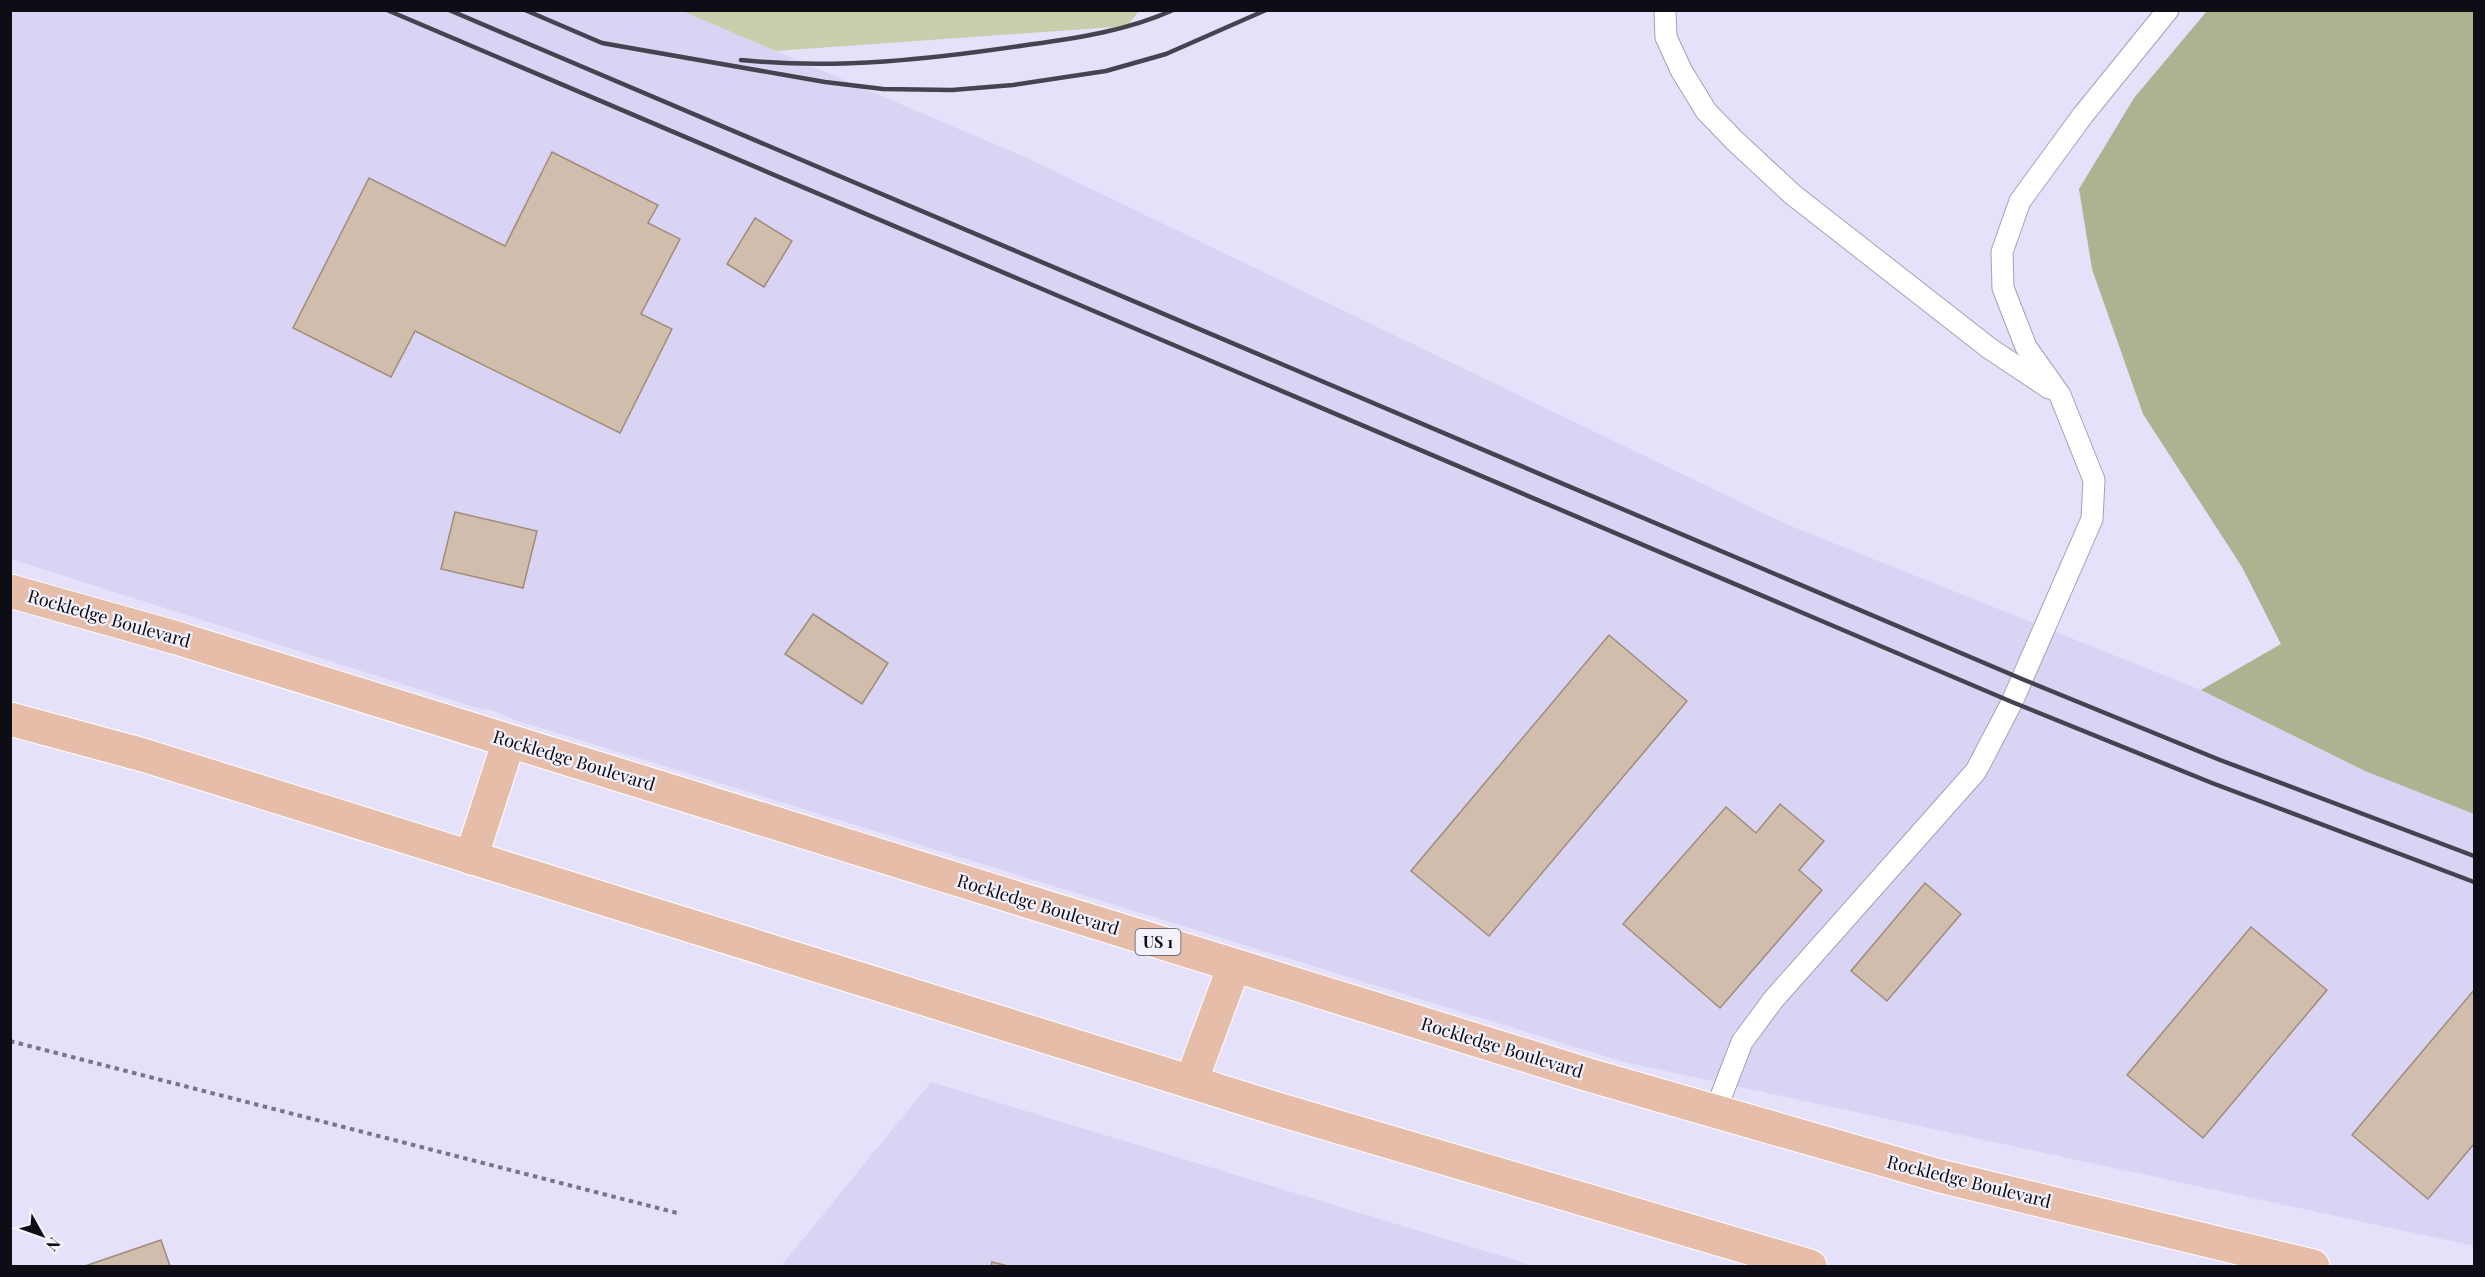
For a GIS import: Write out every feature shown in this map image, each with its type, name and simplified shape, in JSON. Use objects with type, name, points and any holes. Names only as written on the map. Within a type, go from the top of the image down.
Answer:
[{"type":"main road","name":"Rockledge Boulevard","points":[[10,591],[177,638],[1234,966],[1715,1112],[1940,1176],[2313,1266]]},
{"type":"main road","points":[[10,719],[143,755],[1191,1082],[1810,1266]]},
{"type":"main road","points":[[471,858],[509,741]]},
{"type":"main road","points":[[1191,1082],[1234,966]]},
{"type":"lane","points":[[1665,10],[1666,37],[1682,70],[1706,111],[1734,140],[1792,194],[1979,341],[2060,394]]},
{"type":"lane","points":[[1715,1112],[1742,1042],[1773,1000],[1976,771],[2001,726],[2092,519],[2094,480],[2060,394],[2026,348],[2003,288],[2002,252],[2020,201],[2083,115],[2168,10]]},
{"type":"path","points":[[10,1041],[677,1213]]},
{"type":"shaded area","points":[[11,11],[682,11],[1027,158],[1786,524],[2201,690],[2365,771],[2474,814],[2474,1246],[1624,1062],[515,720],[494,711],[474,707],[11,559]]},
{"type":"shaded area","points":[[931,1082],[1534,1266],[781,1266]]},
{"type":"green space","points":[[682,11],[1139,11],[1127,26],[776,51]]},
{"type":"green space","points":[[2207,11],[2474,11],[2474,814],[2365,771],[2201,690],[2281,644],[2242,567],[2143,414],[2092,269],[2079,189],[2134,98]]},
{"type":"building","points":[[552,152],[658,205],[648,223],[680,239],[641,314],[672,329],[620,433],[415,331],[391,377],[293,328],[369,178],[505,246]]},
{"type":"building","points":[[755,218],[792,241],[764,287],[727,264]]},
{"type":"building","points":[[455,512],[537,531],[523,588],[441,569]]},
{"type":"building","points":[[813,614],[888,663],[862,704],[785,654]]},
{"type":"building","points":[[1609,635],[1687,701],[1489,936],[1411,871]]},
{"type":"building","points":[[1780,804],[1824,841],[1799,870],[1822,890],[1720,1008],[1623,924],[1726,807],[1756,833]]},
{"type":"building","points":[[1925,883],[1961,914],[1887,1001],[1851,971]]},
{"type":"building","points":[[2251,927],[2327,990],[2203,1138],[2127,1075]]},
{"type":"building","points":[[2474,990],[2474,1144],[2428,1199],[2352,1135]]},
{"type":"building","points":[[161,1240],[170,1266],[85,1266]]},
{"type":"building","points":[[992,1262],[1008,1266],[991,1266]]},
{"type":"railway","points":[[387,10],[2012,702],[2212,783],[2474,882]]},
{"type":"railway","points":[[449,10],[2022,679],[2220,760],[2474,856]]},
{"type":"railway","points":[[525,10],[602,43],[825,82],[883,89],[952,90],[1013,85],[1106,71],[1166,54],[1266,10]]},
{"type":"railway","points":[[741,60],[813,64],[884,62],[956,55],[1101,33],[1173,10]]}]
